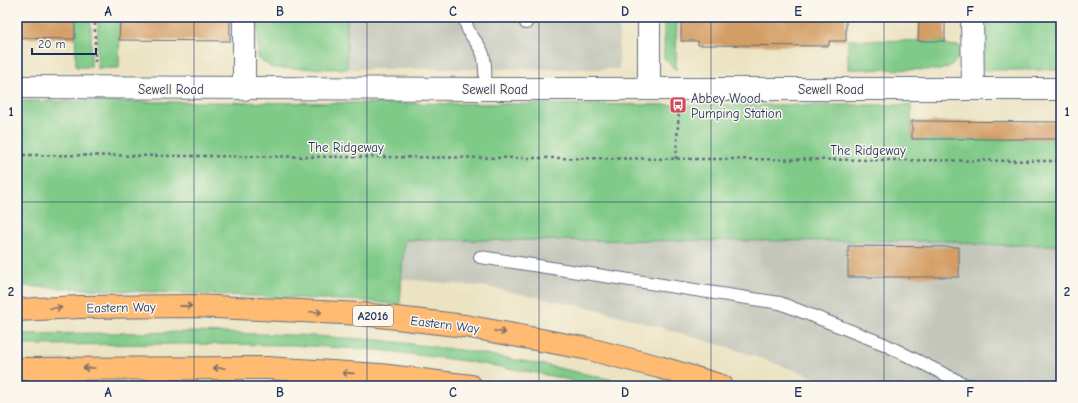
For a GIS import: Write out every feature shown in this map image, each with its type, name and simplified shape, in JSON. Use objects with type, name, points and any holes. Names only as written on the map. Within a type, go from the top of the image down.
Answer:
[{"type":"main road","name":"Eastern Way","points":[[17,310],[80,307],[195,306],[362,314],[466,326],[589,350],[659,367],[722,386]]},
{"type":"main road","points":[[17,369],[267,368],[380,375],[471,386]]},
{"type":"street","points":[[244,17],[244,89]]},
{"type":"street","points":[[649,17],[650,89]]},
{"type":"street","points":[[972,17],[973,88]]},
{"type":"street","name":"Sewell Road","points":[[17,87],[244,89],[1061,89]]},
{"type":"lane","points":[[465,17],[468,32],[483,53],[485,89]]},
{"type":"lane","points":[[480,257],[780,303],[884,344],[966,385],[980,386]]},
{"type":"path","points":[[95,17],[95,88]]},
{"type":"path","points":[[676,159],[679,116]]},
{"type":"path","name":"The Ridgeway","points":[[17,155],[1061,161]]},
{"type":"shaded area","points":[[347,17],[619,17],[619,69],[347,69]]},
{"type":"shaded area","points":[[404,240],[951,241],[984,245],[1061,245],[1061,386],[840,386],[731,348],[600,310],[487,287],[402,279]]},
{"type":"green space","points":[[75,17],[91,17],[91,67],[76,67]]},
{"type":"green space","points":[[98,17],[120,17],[119,68],[97,68]]},
{"type":"green space","points":[[258,17],[347,17],[347,69],[272,68],[258,58]]},
{"type":"green space","points":[[664,17],[677,17],[676,70],[664,58]]},
{"type":"green space","points":[[992,19],[1061,19],[1061,70],[984,70],[980,63],[981,32]]},
{"type":"green space","points":[[848,40],[945,41],[945,45],[960,46],[959,55],[955,62],[940,70],[848,69]]},
{"type":"green space","points":[[17,101],[911,105],[912,139],[1061,139],[1061,245],[984,245],[951,241],[404,240],[400,305],[366,301],[17,286]]},
{"type":"green space","points":[[191,332],[296,335],[380,340],[467,351],[545,365],[640,386],[596,386],[542,374],[465,361],[378,350],[293,345],[17,345],[17,334]]},
{"type":"building","points":[[17,17],[75,17],[75,39],[17,38]]},
{"type":"building","points":[[120,17],[230,17],[230,41],[119,40]]},
{"type":"building","points":[[681,17],[846,17],[846,41],[829,41],[829,46],[698,45],[698,41],[681,41]]},
{"type":"building","points":[[919,21],[945,22],[945,41],[918,41]]},
{"type":"building","points":[[912,121],[1061,122],[1061,139],[912,139]]},
{"type":"building","points":[[848,246],[959,247],[959,277],[848,277]]},
{"type":"place","name":"Abbey Wood Pumping Station","points":[[678,105]]}]
